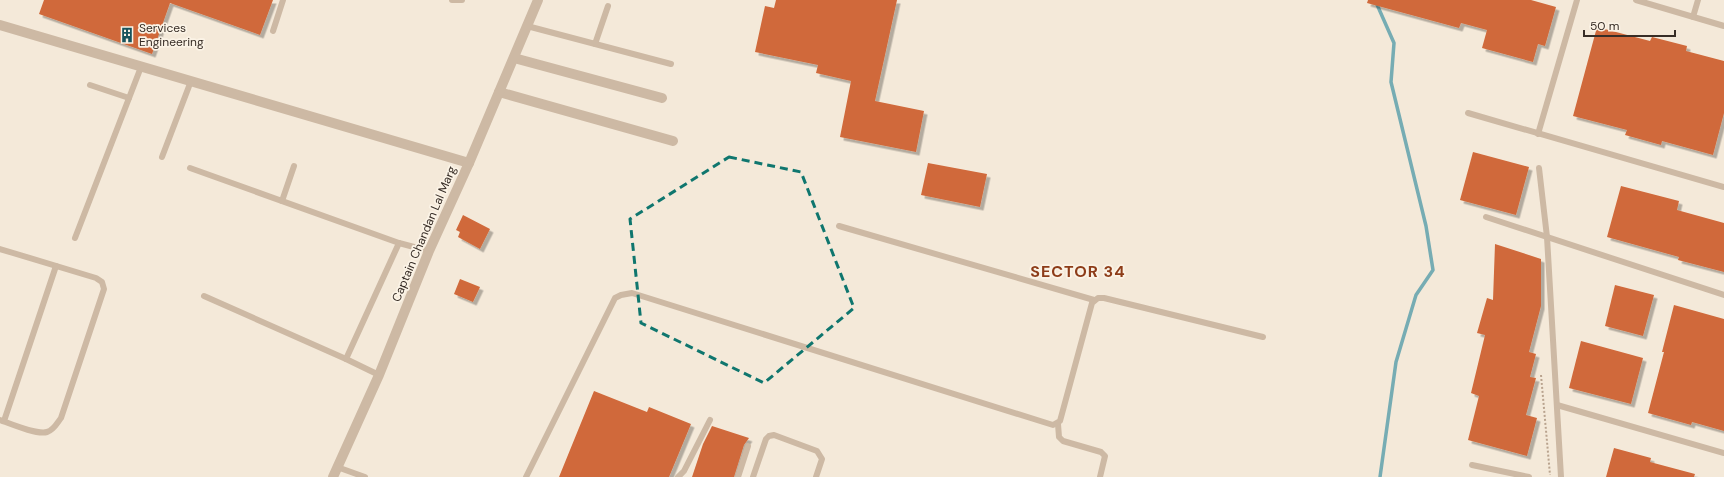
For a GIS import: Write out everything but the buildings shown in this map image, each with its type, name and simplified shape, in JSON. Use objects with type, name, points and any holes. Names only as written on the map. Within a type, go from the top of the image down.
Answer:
[{"type":"street","name":"Captain Chandan Lal Marg","points":[[333,477],[379,375],[429,251],[469,163],[538,0]]},
{"type":"street","points":[[0,25],[469,163]]},
{"type":"street","points":[[514,58],[662,98]]},
{"type":"street","points":[[499,92],[673,140]]},
{"type":"lane","points":[[273,31],[283,0]]},
{"type":"lane","points":[[452,0],[462,0]]},
{"type":"lane","points":[[1538,134],[1577,0]]},
{"type":"lane","points":[[1636,0],[1724,26]]},
{"type":"lane","points":[[1693,17],[1698,0]]},
{"type":"lane","points":[[595,44],[608,6]]},
{"type":"lane","points":[[527,26],[671,64]]},
{"type":"lane","points":[[75,238],[141,67]]},
{"type":"lane","points":[[162,157],[192,81]]},
{"type":"lane","points":[[90,85],[129,98]]},
{"type":"lane","points":[[1468,113],[1724,187]]},
{"type":"lane","points":[[282,201],[294,166]]},
{"type":"lane","points":[[190,168],[399,243],[429,251]]},
{"type":"lane","points":[[1539,168],[1547,237],[1561,477]]},
{"type":"lane","points":[[1486,216],[1724,294]]},
{"type":"lane","points":[[839,226],[1094,300],[1104,298],[1263,336]]},
{"type":"lane","points":[[346,359],[399,243]]},
{"type":"lane","points":[[0,249],[96,278],[102,282],[104,289],[61,418],[53,429],[48,432],[40,432],[2,421],[56,266]]},
{"type":"lane","points":[[526,477],[615,298],[632,293],[1046,424],[1058,424]]},
{"type":"lane","points":[[204,296],[379,375]]},
{"type":"lane","points":[[1094,300],[1058,424],[1059,437],[1063,441],[1101,452],[1105,456],[1100,477]]},
{"type":"lane","points":[[1556,405],[1724,453]]},
{"type":"lane","points":[[678,477],[684,470],[710,420]]},
{"type":"lane","points":[[753,477],[766,439],[769,436],[774,435],[817,451],[822,459],[816,477]]},
{"type":"lane","points":[[738,477],[748,446]]},
{"type":"lane","points":[[1472,464],[1529,477]]},
{"type":"lane","points":[[337,467],[362,476]]},
{"type":"path","points":[[1541,375],[1550,475]]},
{"type":"highlighted area","points":[[729,157],[801,172],[854,308],[764,383],[641,323],[630,219]]},
{"type":"waterway","points":[[1375,0],[1394,43],[1391,82],[1426,226],[1433,270],[1416,295],[1396,362],[1380,477]]},
{"type":"place","name":"Services Engineering","points":[[127,35]]},
{"type":"district","name":"SECTOR 34","points":[[1078,271]]}]
